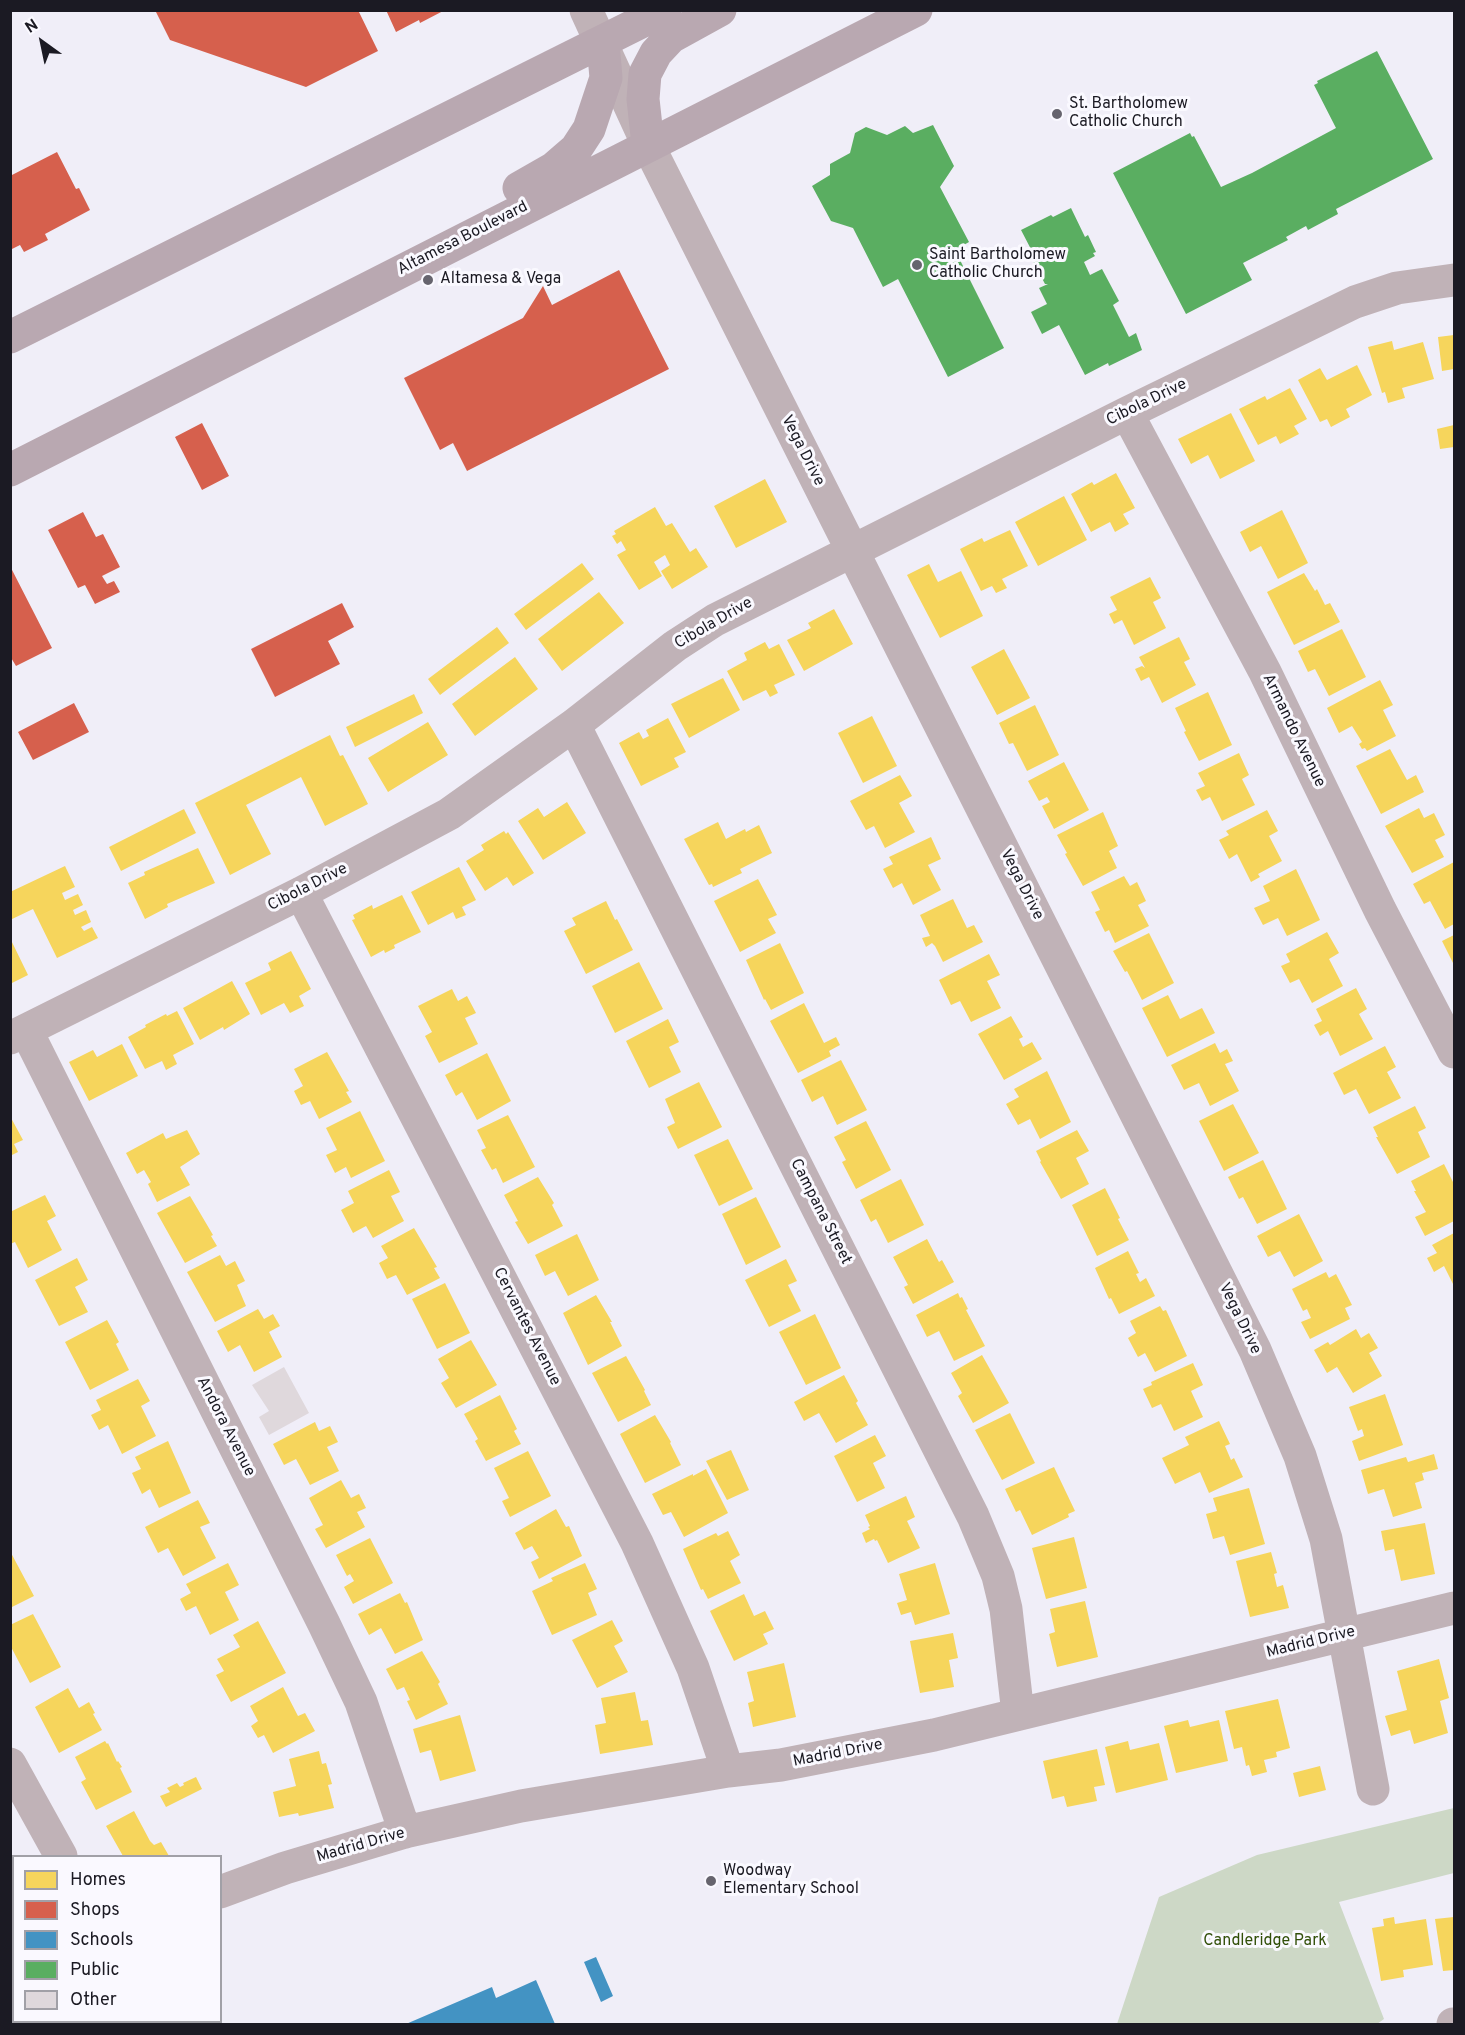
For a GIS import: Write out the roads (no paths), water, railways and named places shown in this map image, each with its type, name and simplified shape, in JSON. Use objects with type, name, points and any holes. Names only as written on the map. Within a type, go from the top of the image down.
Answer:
[{"type":"main road","points":[[10,337],[603,43],[665,10]]},
{"type":"main road","points":[[648,145],[643,99],[645,74],[656,53],[671,37],[720,10]]},
{"type":"main road","name":"Altamesa Boulevard","points":[[10,470],[916,10]]},
{"type":"main road","points":[[426,258],[454,226],[480,208],[554,168],[576,149],[589,129],[606,78],[603,43]]},
{"type":"street","name":"Vega Drive","points":[[586,10],[648,145],[1255,1350],[1300,1456],[1326,1539],[1373,1789]]},
{"type":"street","name":"Cibola Drive","points":[[18,1034],[301,893],[449,814],[574,725],[675,646],[715,620],[1127,413],[1355,302],[1397,288],[1455,280]]},
{"type":"street","name":"Armando Avenue","points":[[1127,413],[1265,672],[1380,910],[1455,1052]]},
{"type":"street","name":"Campana Street","points":[[574,725],[973,1516],[998,1576],[1006,1609],[1018,1714]]},
{"type":"street","name":"Cervantes Avenue","points":[[301,893],[637,1543],[693,1668],[728,1771]]},
{"type":"street","name":"Andora Avenue","points":[[18,1034],[361,1702],[405,1832]]},
{"type":"street","name":"Madrid Drive","points":[[222,1891],[285,1868],[405,1832],[521,1806],[728,1771],[793,1763],[933,1735],[1455,1608]]},
{"type":"street","points":[[10,1764],[60,1855]]},
{"type":"place","name":"St. Bartholomew Catholic Church","points":[[1057,114]]},
{"type":"place","name":"Saint Bartholomew Catholic Church","points":[[917,265]]},
{"type":"place","name":"Altamesa & Vega","points":[[428,280]]},
{"type":"place","name":"Woodway Elementary School","points":[[711,1881]]},
{"type":"park label","name":"Candleridge Park","points":[[1265,1942]]}]
